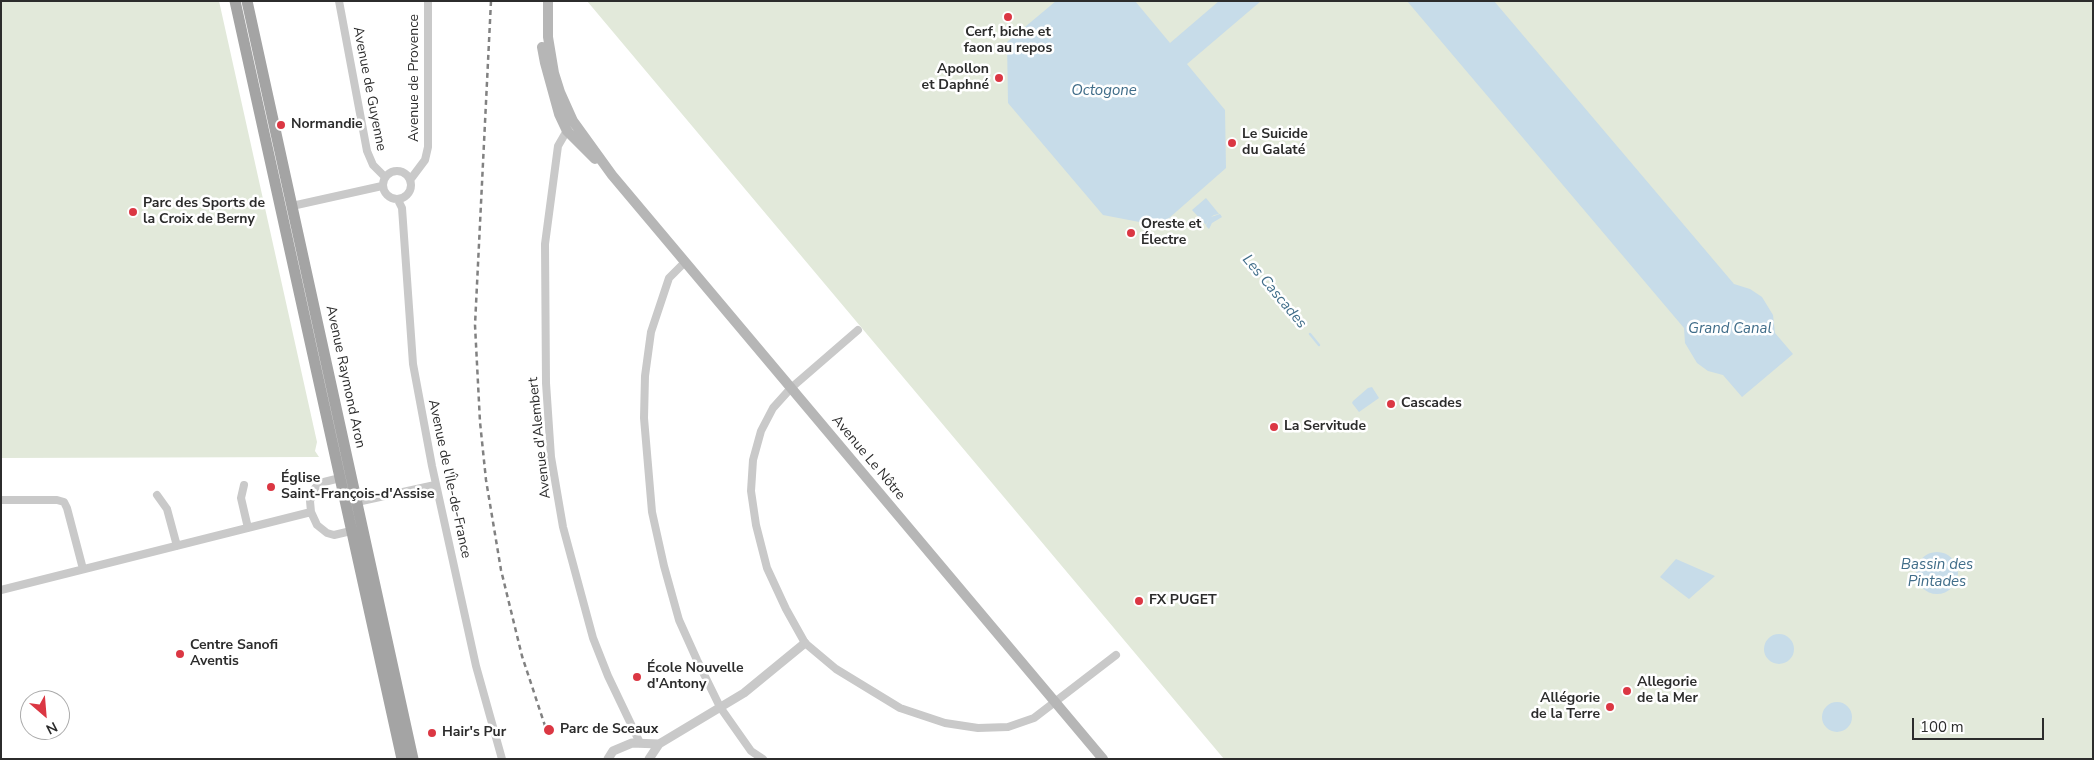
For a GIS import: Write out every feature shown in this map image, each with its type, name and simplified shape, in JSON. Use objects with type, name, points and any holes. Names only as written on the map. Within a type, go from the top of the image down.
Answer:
[{"type":"main road","name":"Avenue Raymond Aron","points":[[235,1],[402,759]]},
{"type":"main road","name":"Avenue Raymond Aron","points":[[247,1],[413,759]]},
{"type":"main road","points":[[542,1],[541,38],[545,63],[559,114],[567,130]]},
{"type":"main road","name":"Avenue Le Nôtre","points":[[548,1],[548,37],[554,73],[566,106],[573,121],[612,175],[1103,759]]},
{"type":"main road","name":"Avenue Le Nôtre","points":[[567,130],[612,175]]},
{"type":"street","name":"Avenue de Guyenne","points":[[339,1],[368,150],[373,165],[385,177]]},
{"type":"street","name":"Avenue de Provence","points":[[410,180],[425,160],[428,147],[428,1]]},
{"type":"street","name":"Avenue d'Alembert","points":[[573,121],[558,146],[545,244],[546,383],[552,457],[563,527],[592,638],[640,743]]},
{"type":"street","points":[[400,171],[410,180],[409,193],[403,199],[389,198],[382,186],[385,177],[392,172],[400,171]]},
{"type":"street","points":[[292,206],[382,186]]},
{"type":"street","name":"Avenue de l'Île-de-France","points":[[398,200],[402,208],[413,364],[435,485],[476,666],[502,759]]},
{"type":"street","points":[[685,262],[669,278],[651,332],[645,376],[646,462],[652,512],[664,566],[680,620],[720,707],[755,759]]},
{"type":"street","points":[[858,330],[791,388],[773,408],[761,432],[753,460],[751,491],[756,525],[767,568],[786,609],[805,643],[836,669],[886,701],[915,714],[945,723],[978,728],[1008,727],[1034,718],[1116,655]]},
{"type":"street","points":[[340,478],[320,484],[315,488],[310,501],[311,512],[317,525],[327,533],[334,535],[351,531]]},
{"type":"street","points":[[244,485],[241,498],[248,528]]},
{"type":"street","points":[[357,502],[435,485]]},
{"type":"street","points":[[157,495],[167,509],[177,546]]},
{"type":"street","points":[[1,500],[57,500],[64,502],[83,570]]},
{"type":"street","points":[[1,590],[311,512]]},
{"type":"street","points":[[640,743],[649,759],[659,744],[744,694],[805,643]]},
{"type":"street","points":[[608,759],[613,751],[632,743],[659,744]]},
{"type":"street","points":[[751,751],[763,759]]},
{"type":"green space","name":"Parc des Sports de la Croix de Berny","points":[[1,1],[219,1],[317,442],[315,451],[319,457],[1,458]]},
{"type":"green space","points":[[587,1],[2093,1],[2093,759],[1224,759]]},
{"type":"water","name":"Octogone","points":[[1056,1],[1135,1],[1170,43],[1219,1],[1261,1],[1187,64],[1225,110],[1226,168],[1160,226],[1103,215],[1008,103],[1007,42]]},
{"type":"water","name":"Grand Canal","points":[[1407,1],[1494,1],[1734,284],[1750,289],[1762,297],[1773,315],[1775,333],[1793,354],[1742,397],[1723,375],[1708,371],[1697,363],[1685,343],[1684,328]]},
{"type":"water","points":[[1206,198],[1219,214],[1211,217],[1220,214],[1222,217],[1212,223],[1209,229],[1206,226],[1209,219],[1206,225],[1192,210]]},
{"type":"water","points":[[1372,387],[1379,398],[1359,412],[1352,403],[1353,401],[1368,388]]},
{"type":"water","name":"Bassin des Pintades","points":[[1937,552],[1952,558],[1958,573],[1952,588],[1937,594],[1922,588],[1916,573],[1922,558]]},
{"type":"water","points":[[1676,559],[1715,576],[1689,599],[1660,577]]},
{"type":"water","points":[[1779,634],[1790,638],[1794,649],[1790,660],[1779,664],[1768,660],[1764,649],[1768,638]]},
{"type":"water","points":[[1837,702],[1848,706],[1852,717],[1848,728],[1837,732],[1826,728],[1822,717],[1826,706]]},
{"type":"waterway","name":"Les Cascades","points":[[1310,334],[1319,345]]},
{"type":"railway","points":[[491,1],[475,325],[480,422],[486,480],[501,570],[522,656],[549,738]]},
{"type":"place","name":"Cerf, biche et faon au repos","points":[[1008,17]]},
{"type":"place","name":"Apollon et Daphné","points":[[999,78]]},
{"type":"place","name":"Normandie","points":[[281,125]]},
{"type":"place","name":"Le Suicide du Galaté","points":[[1232,143]]},
{"type":"place","name":"Parc des Sports de la Croix de Berny","points":[[133,212]]},
{"type":"place","name":"Oreste et Électre","points":[[1131,233]]},
{"type":"place","name":"Cascades","points":[[1391,404]]},
{"type":"place","name":"La Servitude","points":[[1274,427]]},
{"type":"place","name":"Église Saint-François-d'Assise","points":[[271,487]]},
{"type":"place","name":"FX PUGET","points":[[1139,601]]},
{"type":"place","name":"Centre Sanofi Aventis","points":[[180,654]]},
{"type":"place","name":"École Nouvelle d'Antony","points":[[637,677]]},
{"type":"place","name":"Allegorie de la Mer","points":[[1627,691]]},
{"type":"place","name":"Allégorie de la Terre","points":[[1610,707]]},
{"type":"place","name":"Parc de Sceaux","points":[[549,730]]},
{"type":"place","name":"Hair's Pur","points":[[432,733]]}]
